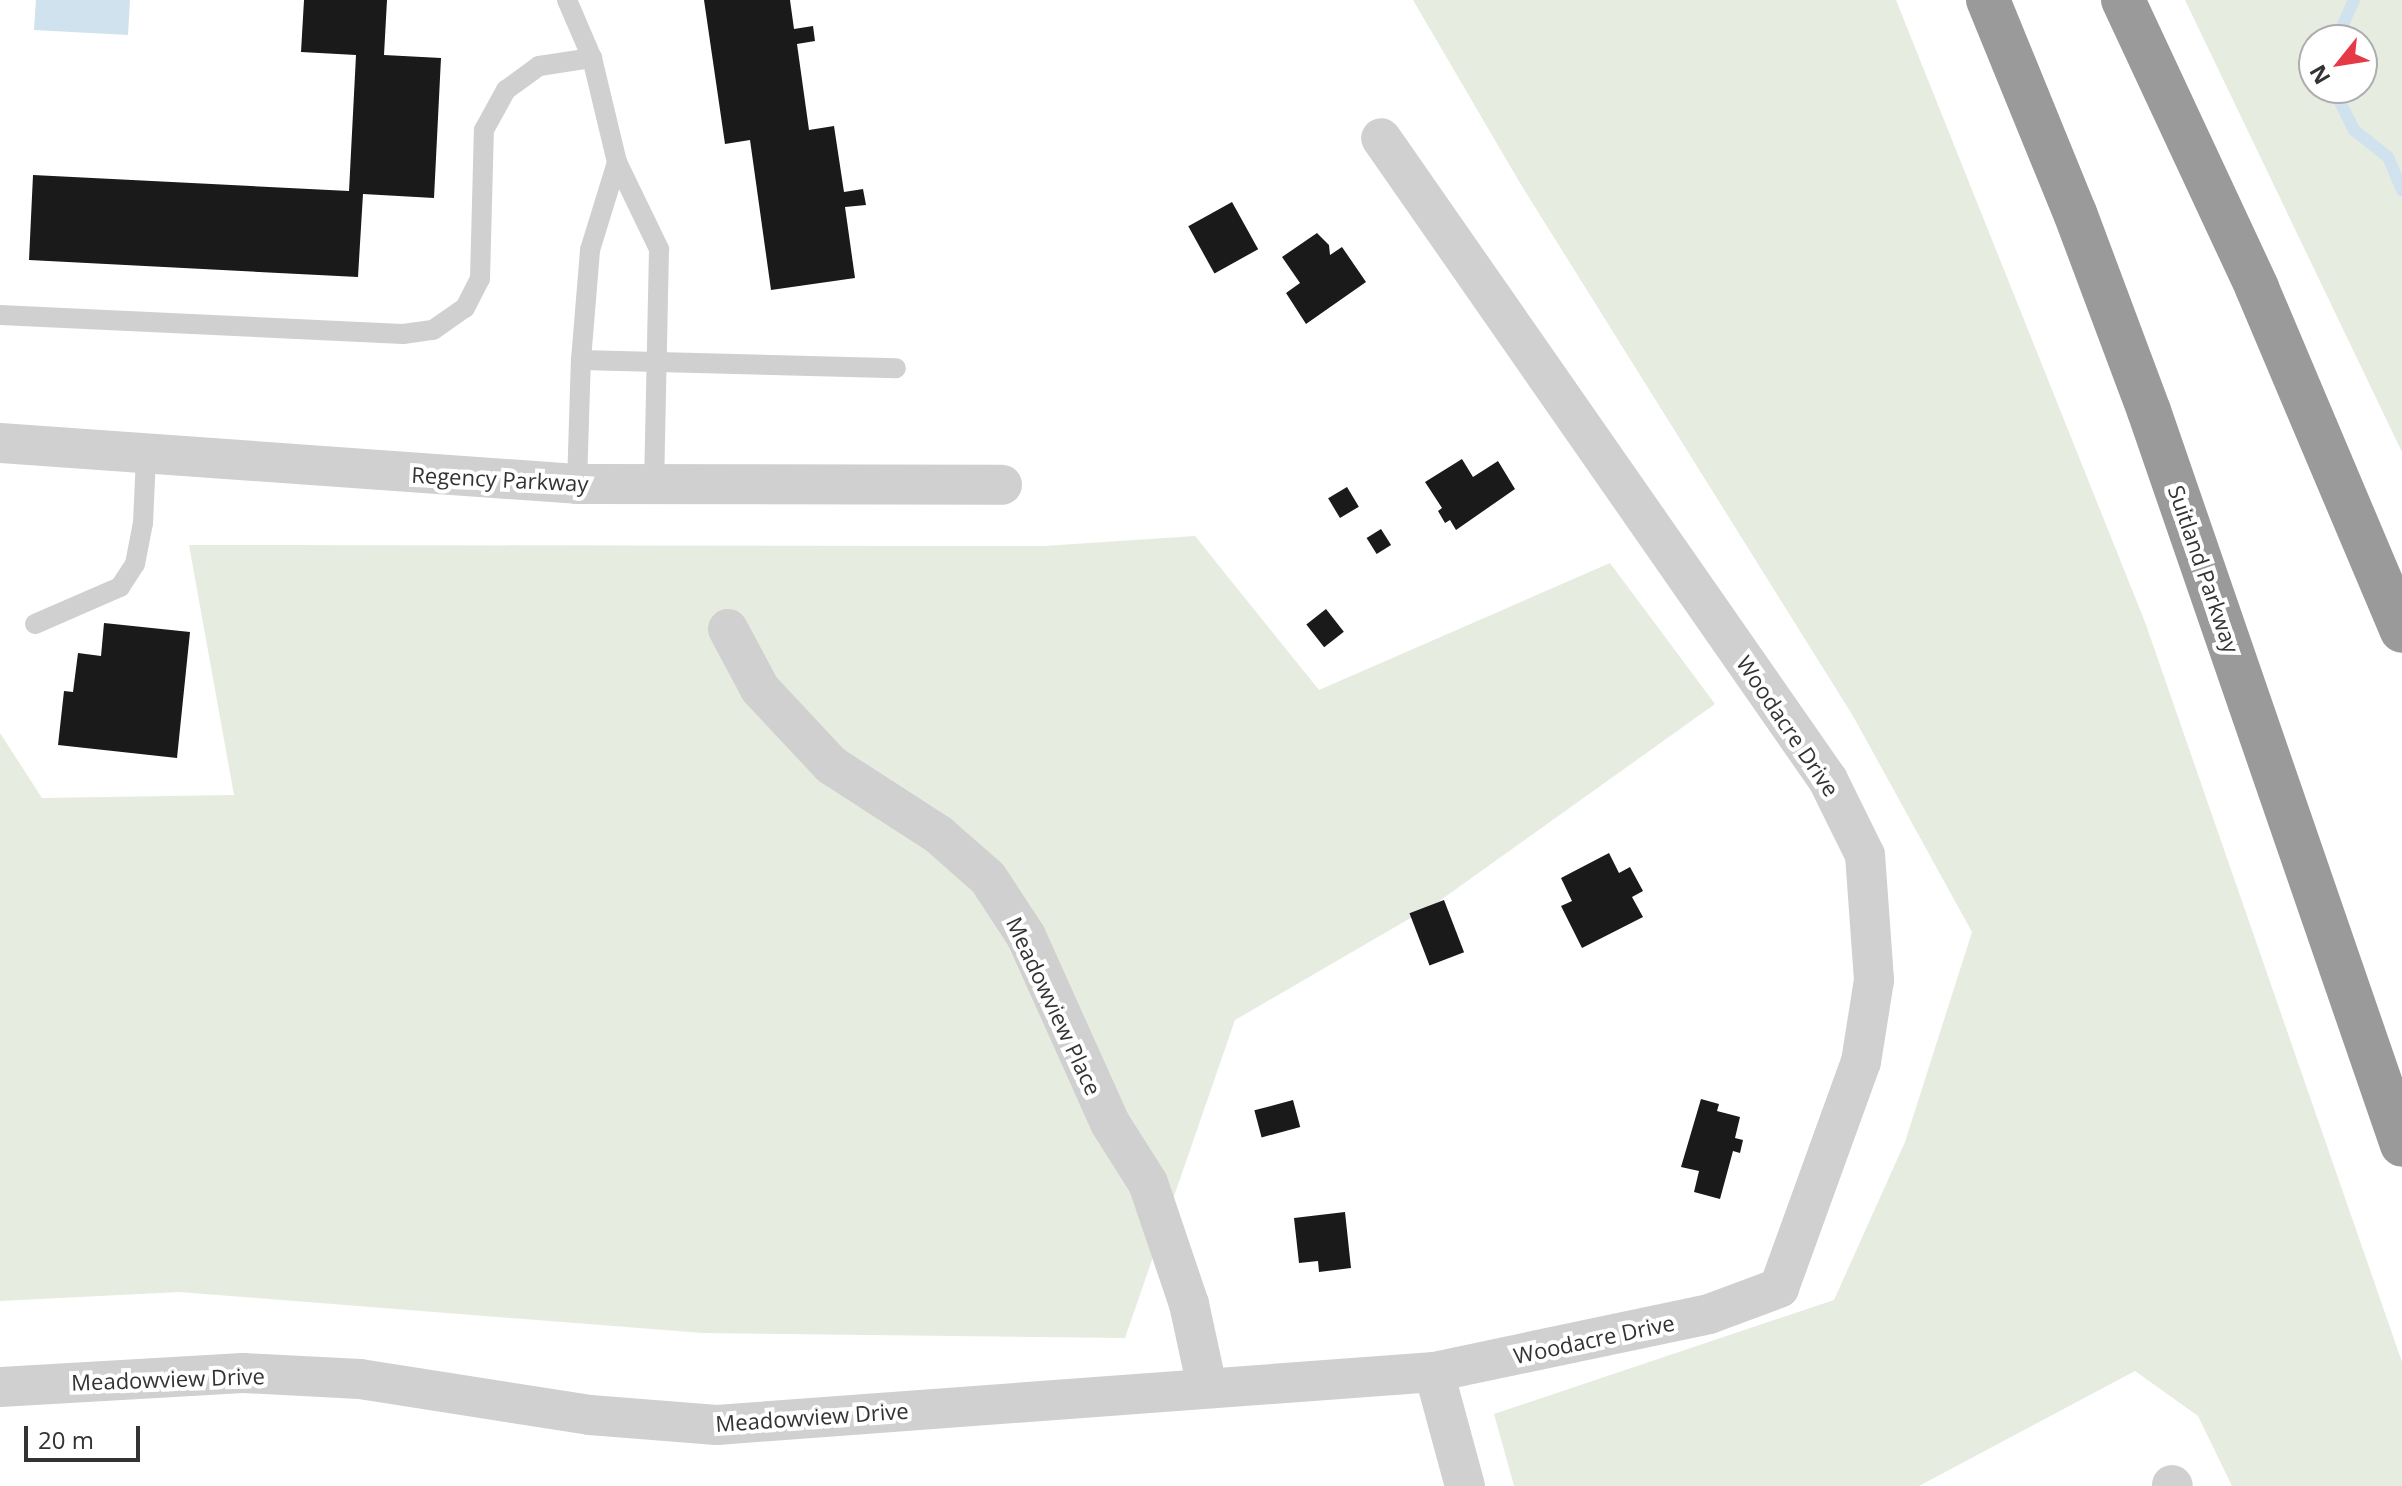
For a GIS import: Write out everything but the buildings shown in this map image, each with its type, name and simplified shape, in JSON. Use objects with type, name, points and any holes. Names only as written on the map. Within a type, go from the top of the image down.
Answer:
[{"type":"highway","name":"Suitland Parkway","points":[[1988,0],[2075,213],[2149,411],[2402,1145]]},
{"type":"highway","points":[[2123,0],[2257,288],[2402,631]]},
{"type":"street","name":"Woodacre Drive","points":[[1381,138],[1828,780],[1865,855],[1874,980],[1861,1062],[1779,1288],[1709,1314],[1434,1372]]},
{"type":"street","name":"Regency Parkway","points":[[0,443],[146,456],[577,484],[1002,485]]},
{"type":"street","name":"Meadowview Place","points":[[728,629],[760,689],[831,765],[939,835],[988,878],[1026,936],[1103,1110],[1148,1183],[1189,1304],[1207,1387]]},
{"type":"street","name":"Meadowview Drive","points":[[0,1387],[243,1373],[345,1378],[590,1415],[717,1425],[1434,1372]]},
{"type":"street","points":[[1434,1372],[1465,1486]]},
{"type":"lane","points":[[567,0],[592,58],[617,162],[659,249],[654,485]]},
{"type":"lane","points":[[0,315],[403,334],[433,330],[465,308],[480,279],[484,130],[506,90],[539,66],[592,58]]},
{"type":"lane","points":[[577,484],[581,360],[590,250],[617,162]]},
{"type":"lane","points":[[581,360],[896,368]]},
{"type":"lane","points":[[35,624],[120,587],[135,564],[143,523],[146,456]]},
{"type":"shaded area","points":[[1413,0],[1896,0],[2145,622],[2402,1362],[2402,1486],[2232,1486],[2198,1416],[2135,1371],[1919,1486],[1514,1486],[1494,1414],[1834,1300],[1905,1142],[1972,932],[1853,716],[1520,183]]},
{"type":"shaded area","points":[[2185,0],[2402,0],[2402,452]]},
{"type":"shaded area","points":[[1195,536],[1319,690],[1610,563],[1715,704],[1438,902],[1235,1020],[1125,1338],[703,1333],[179,1292],[0,1301],[0,733],[42,798],[234,795],[189,545],[1044,546]]},
{"type":"water","points":[[36,0],[130,0],[128,35],[34,30]]},
{"type":"waterway","points":[[2343,24],[2354,0]]},
{"type":"waterway","points":[[2341,104],[2354,130],[2388,157],[2402,190]]}]
